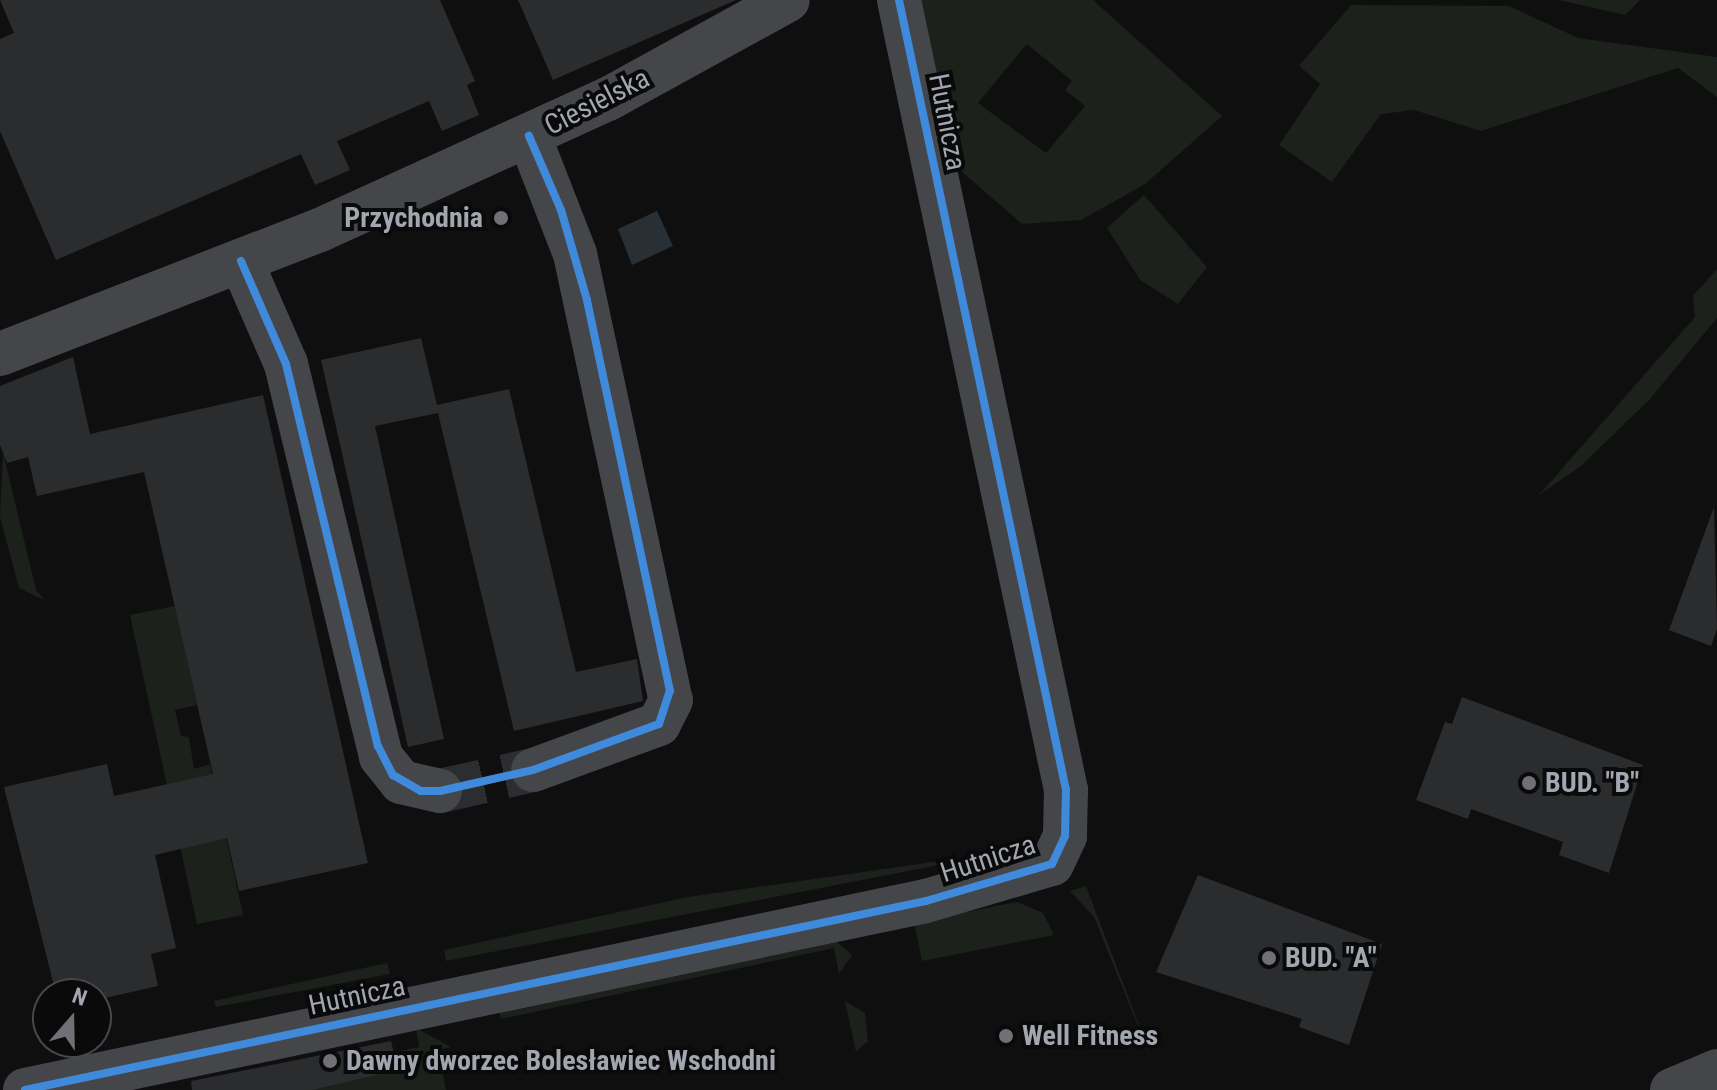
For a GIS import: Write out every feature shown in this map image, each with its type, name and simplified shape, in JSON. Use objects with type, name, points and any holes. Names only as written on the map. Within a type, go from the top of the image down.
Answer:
[{"type":"street","name":"Ciesielska","points":[[0,354],[241,261],[529,136],[788,0]]},
{"type":"street","name":"Hutnicza","points":[[25,1090],[926,901],[1052,864],[1065,836],[1066,790],[899,0]]},
{"type":"street","points":[[529,136],[578,265],[671,700],[659,724],[533,770]]},
{"type":"street","points":[[241,261],[286,364],[381,757],[401,782],[440,791]]},
{"type":"street","points":[[1672,1090],[1717,1071]]},
{"type":"shaded area","points":[[921,0],[1093,0],[1222,116],[1145,184],[1081,220],[1022,224],[953,164]],"holes":[[[1027,44],[1072,81],[1065,90],[1085,106],[1046,153],[978,103]]]},
{"type":"shaded area","points":[[1559,0],[1640,0],[1625,15]]},
{"type":"shaded area","points":[[1351,5],[1509,6],[1578,38],[1717,57],[1717,97],[1678,68],[1481,131],[1414,110],[1381,114],[1332,182],[1279,145],[1320,84],[1299,66]]},
{"type":"shaded area","points":[[1144,195],[1207,267],[1178,304],[1140,280],[1107,228]]},
{"type":"shaded area","points":[[657,211],[673,246],[632,265],[618,229]]},
{"type":"shaded area","points":[[1717,269],[1717,318],[1650,399],[1581,466],[1539,495],[1695,317],[1693,296]]},
{"type":"shaded area","points":[[3,452],[36,590],[44,600],[19,588],[0,517]]},
{"type":"shaded area","points":[[175,606],[197,705],[175,710],[181,736],[189,737],[194,769],[210,764],[243,915],[197,924],[130,615]]},
{"type":"shaded area","points":[[1016,850],[446,961],[444,950],[688,897]]},
{"type":"shaded area","points":[[1086,886],[1164,1090],[1094,917],[1070,891]]},
{"type":"shaded area","points":[[1017,902],[1043,913],[1054,935],[922,961],[914,922]]},
{"type":"shaded area","points":[[837,942],[852,955],[839,974],[834,948],[501,1019],[499,1010]]},
{"type":"shaded area","points":[[387,963],[390,974],[216,1007],[214,1001]]},
{"type":"shaded area","points":[[845,1001],[865,1013],[868,1041],[856,1052]]},
{"type":"shaded area","points":[[416,1028],[451,1047],[438,1050],[446,1090],[313,1090],[397,1070],[394,1052],[419,1047]]},
{"type":"building","points":[[0,0],[440,0],[475,81],[467,85],[479,115],[442,131],[429,101],[337,141],[350,170],[315,185],[301,154],[56,260],[0,131],[0,39],[14,33]]},
{"type":"building","points":[[518,0],[736,0],[553,80]]},
{"type":"building","points":[[421,338],[437,405],[509,389],[576,672],[637,659],[643,701],[514,731],[438,413],[375,426],[444,739],[408,747],[321,360]]},
{"type":"building","points":[[73,357],[90,434],[263,395],[368,863],[239,891],[227,838],[155,855],[176,948],[151,954],[158,986],[112,996],[112,978],[52,978],[4,787],[107,764],[114,796],[213,774],[144,472],[37,496],[28,457],[7,463],[0,445],[0,386]]},
{"type":"building","points":[[1714,507],[1717,629],[1711,646],[1669,630]]},
{"type":"building","name":"BUD. \"B\"","points":[[1462,697],[1643,765],[1609,873],[1559,855],[1563,842],[1471,809],[1468,819],[1416,800],[1445,722],[1452,724]]},
{"type":"building","name":"BUD. \"A\"","points":[[1198,875],[1382,944],[1349,1045],[1299,1027],[1302,1019],[1156,972]]},
{"type":"building","name":"Dawny dworzec Bolesławiec Wschodni","points":[[391,1041],[398,1070],[313,1090],[192,1090],[191,1081]]},
{"type":"tunnel","points":[[440,791],[533,770]]},
{"type":"cycle path","points":[[25,1090],[926,901],[1052,864],[1065,836],[1066,790],[899,0]]},
{"type":"cycle path","points":[[241,261],[286,364],[378,746],[393,775],[421,791],[440,791],[533,770],[659,724],[670,691],[587,300],[561,210],[529,136]]},
{"type":"place","name":"Przychodnia","points":[[501,218]]},
{"type":"place","name":"BUD. \"B\"","points":[[1529,783]]},
{"type":"place","name":"BUD. \"A\"","points":[[1269,958]]},
{"type":"place","name":"Well Fitness","points":[[1006,1036]]},
{"type":"place","name":"Dawny dworzec Bolesławiec Wschodni","points":[[330,1061]]}]
